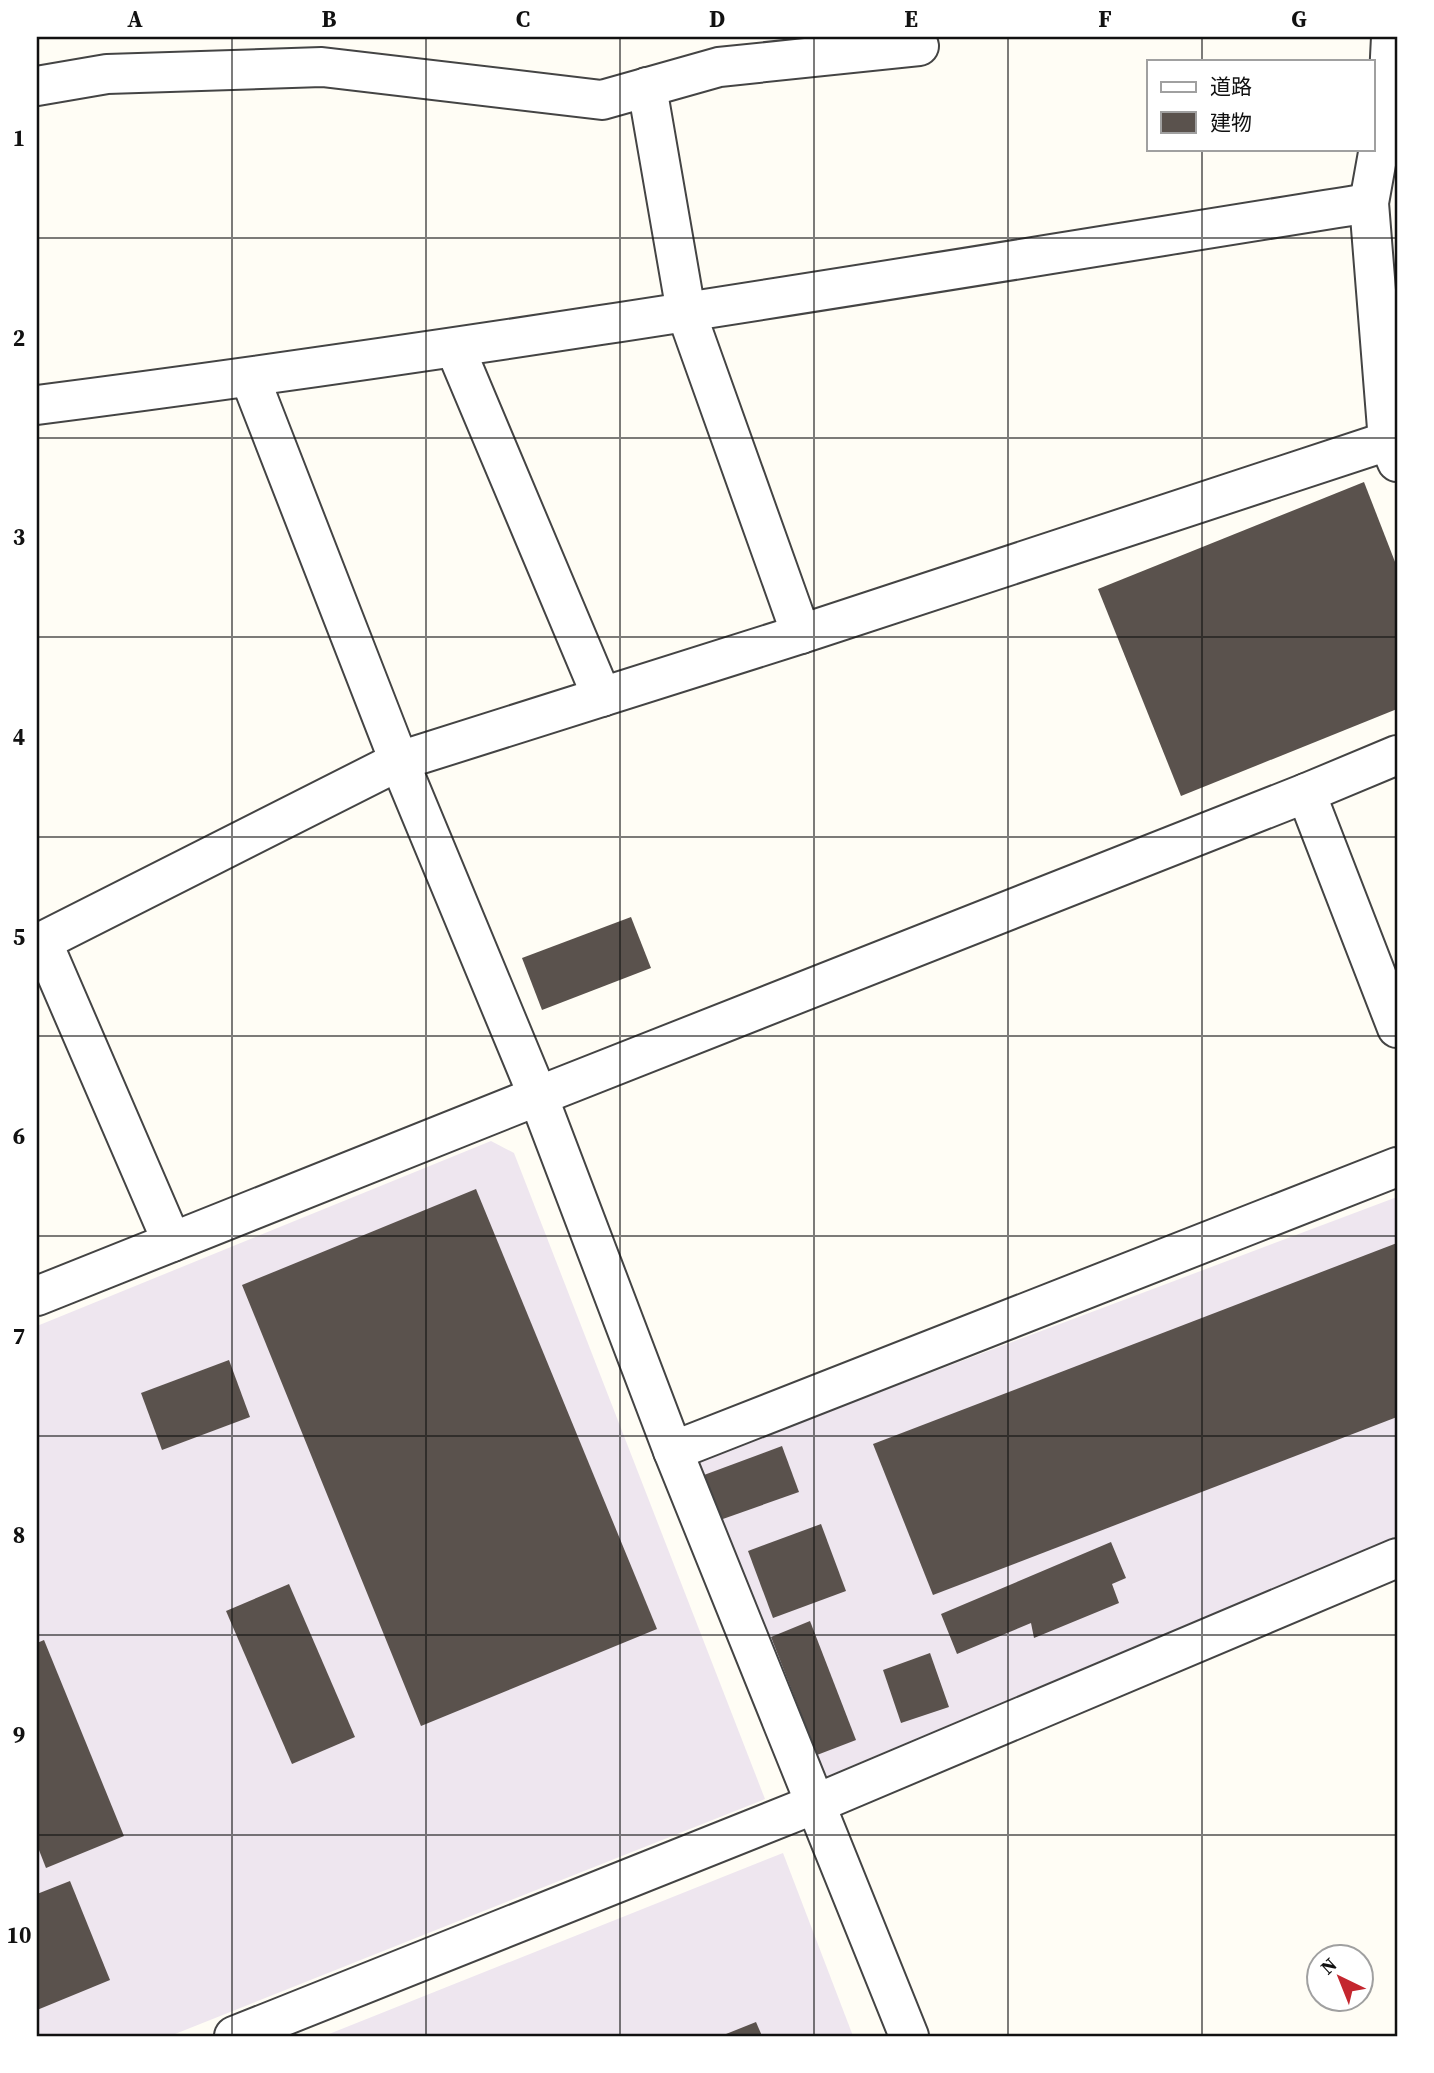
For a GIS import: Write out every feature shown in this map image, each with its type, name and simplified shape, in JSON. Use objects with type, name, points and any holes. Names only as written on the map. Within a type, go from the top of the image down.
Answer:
[{"type":"street","points":[[172,1242],[40,942],[399,761],[1394,447],[1369,203],[1388,97],[1391,37]]},
{"type":"street","points":[[37,86],[107,74],[322,67],[602,100],[719,67],[919,46]]},
{"type":"street","points":[[647,87],[686,312],[801,634]]},
{"type":"street","points":[[37,405],[455,348],[1369,203]]},
{"type":"street","points":[[455,348],[602,697]]},
{"type":"street","points":[[250,378],[399,761],[538,1096],[673,1451],[909,2036]]},
{"type":"street","points":[[37,1296],[1397,755]]},
{"type":"street","points":[[1306,793],[1397,1028]]},
{"type":"street","points":[[673,1451],[1397,1167]]},
{"type":"street","points":[[234,2036],[815,1804],[1397,1558]]},
{"type":"shaded area","points":[[491,1141],[514,1153],[765,1799],[170,2036],[37,2036],[37,1326]]},
{"type":"shaded area","points":[[1397,1197],[1397,1536],[811,1783],[686,1465]]},
{"type":"shaded area","points":[[783,1853],[853,2036],[324,2036]]},
{"type":"building","points":[[1364,482],[1397,567],[1397,709],[1181,796],[1098,589]]},
{"type":"building","points":[[631,917],[651,968],[542,1010],[522,958]]},
{"type":"building","points":[[476,1189],[657,1629],[421,1726],[242,1285]]},
{"type":"building","points":[[1397,1243],[1397,1417],[933,1595],[873,1444]]},
{"type":"building","points":[[229,1360],[250,1417],[162,1450],[141,1393]]},
{"type":"building","points":[[782,1446],[799,1492],[720,1520],[704,1475]]},
{"type":"building","points":[[821,1524],[846,1591],[773,1618],[748,1551]]},
{"type":"building","points":[[1111,1542],[1126,1578],[1112,1584],[1119,1603],[1034,1638],[1031,1623],[957,1654],[941,1614]]},
{"type":"building","points":[[289,1584],[355,1737],[292,1764],[226,1611]]},
{"type":"building","points":[[810,1621],[856,1740],[817,1755],[771,1637]]},
{"type":"building","points":[[44,1640],[124,1836],[46,1868],[37,1845],[37,1643]]},
{"type":"building","points":[[930,1653],[949,1707],[901,1723],[883,1670]]},
{"type":"building","points":[[70,1881],[110,1980],[37,2010],[37,1894]]},
{"type":"building","points":[[756,2022],[762,2036],[721,2036]]}]
